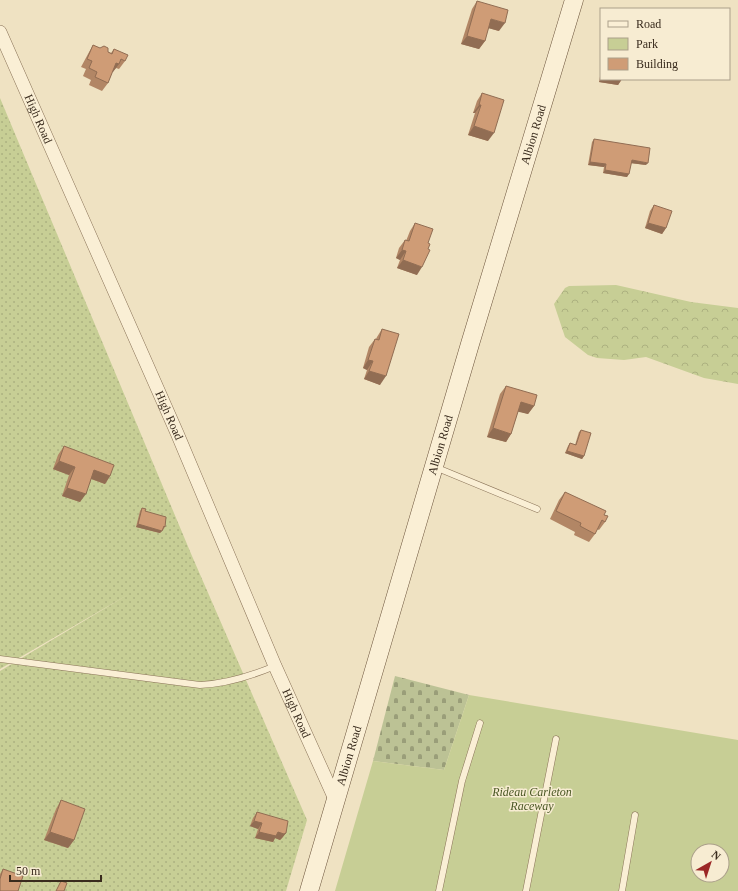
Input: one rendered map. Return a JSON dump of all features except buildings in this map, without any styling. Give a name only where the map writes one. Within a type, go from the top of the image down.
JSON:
[{"type":"main road","name":"Albion Road","points":[[309,891],[470,344],[574,0]]},
{"type":"street","name":"High Road","points":[[0,32],[174,426],[275,666],[335,799]]},
{"type":"lane","points":[[434,466],[537,509]]},
{"type":"lane","points":[[0,659],[200,685],[217,684],[252,676],[275,666]]},
{"type":"lane","points":[[440,891],[462,781],[480,723]]},
{"type":"lane","points":[[526,891],[556,738]]},
{"type":"lane","points":[[622,891],[635,815]]},
{"type":"green space","points":[[0,98],[192,556],[307,820],[286,891],[0,891],[0,671],[129,594],[0,669]]},
{"type":"green space","points":[[616,285],[691,302],[738,308],[738,384],[704,378],[646,357],[624,360],[597,358],[588,355],[565,337],[554,304],[565,288],[569,286]]},
{"type":"green space","points":[[395,676],[469,695],[444,770],[373,761]]},
{"type":"green space","name":"Rideau Carleton Raceway","points":[[469,695],[738,740],[738,891],[335,891],[373,761],[444,770]]}]
